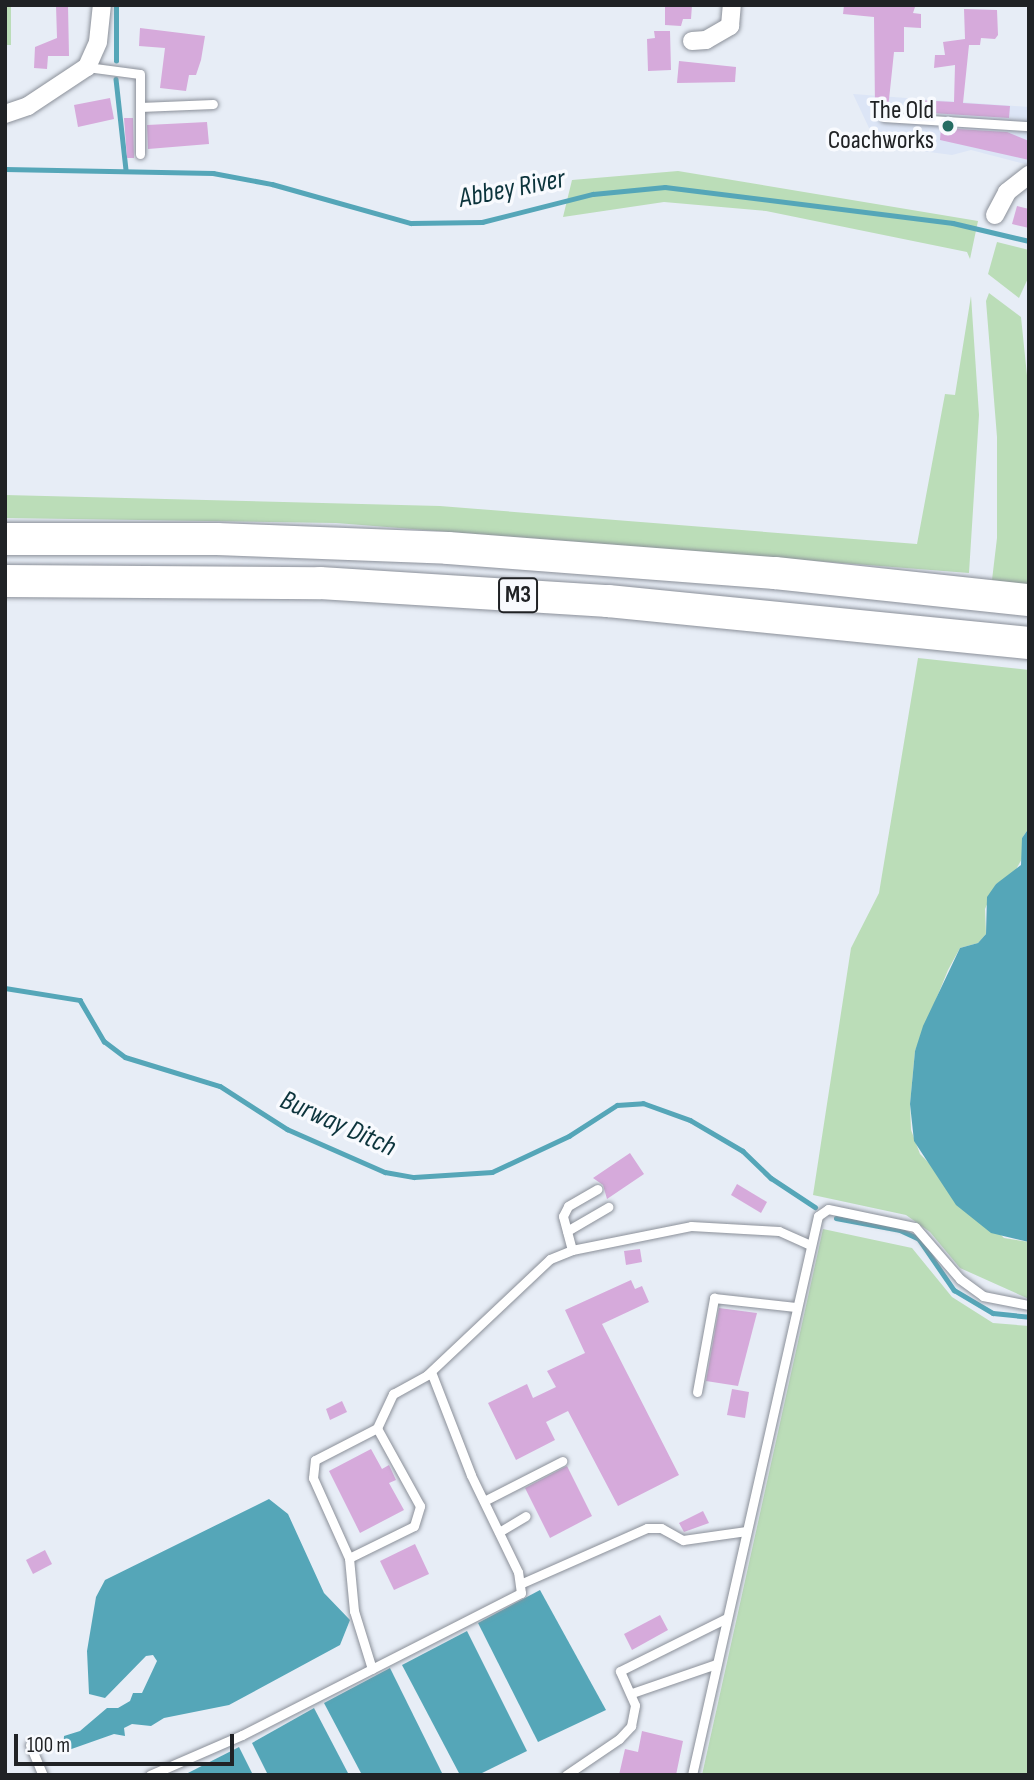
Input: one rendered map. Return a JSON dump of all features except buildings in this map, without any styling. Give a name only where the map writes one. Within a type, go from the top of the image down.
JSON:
[{"type":"highway","name":"M3","points":[[5,538],[217,539],[475,550],[762,571],[1029,600]]},
{"type":"highway","name":"M3","points":[[5,581],[361,586],[608,601],[1029,643]]},
{"type":"street","points":[[5,114],[28,106],[87,67],[98,42],[102,5]]},
{"type":"street","points":[[692,41],[706,40],[730,26],[732,5]]},
{"type":"street","points":[[995,215],[1013,186],[1029,175]]},
{"type":"lane","points":[[87,67],[140,74],[140,154]]},
{"type":"lane","points":[[140,107],[213,104]]},
{"type":"lane","points":[[884,117],[1029,126]]},
{"type":"lane","points":[[572,1250],[563,1216],[568,1206],[597,1189]]},
{"type":"lane","points":[[567,1231],[608,1207]]},
{"type":"lane","points":[[692,1775],[818,1216],[828,1209],[891,1219],[928,1238],[960,1279],[983,1296],[1029,1305]]},
{"type":"lane","points":[[372,1669],[354,1611],[349,1558],[313,1478],[315,1460],[377,1428],[393,1394],[431,1371],[550,1259],[572,1250],[710,1225],[779,1231],[810,1245]]},
{"type":"lane","points":[[697,1392],[714,1298],[796,1307]]},
{"type":"lane","points":[[157,1774],[521,1593],[520,1584],[499,1532],[431,1371]]},
{"type":"lane","points":[[349,1558],[414,1526],[420,1506],[377,1428]]},
{"type":"lane","points":[[484,1501],[562,1461]]},
{"type":"lane","points":[[499,1532],[527,1516]]},
{"type":"lane","points":[[520,1584],[647,1528],[662,1528],[683,1540],[746,1531]]},
{"type":"lane","points":[[566,1775],[594,1758],[631,1726],[632,1693],[620,1671],[727,1618]]},
{"type":"lane","points":[[632,1693],[716,1664]]},
{"type":"lane","points":[[30,1745],[43,1775]]},
{"type":"shaded area","name":"The Old Coachworks","points":[[853,94],[1029,107],[1029,165],[971,150],[952,155],[877,145]]},
{"type":"green space","points":[[5,5],[11,5],[11,45],[5,45]]},
{"type":"green space","points":[[678,171],[978,221],[970,259],[967,252],[766,211],[664,202],[563,217],[572,180]]},
{"type":"green space","points":[[997,242],[1029,250],[1029,276],[1019,298],[988,274]]},
{"type":"green space","points":[[989,293],[1021,317],[1029,395],[1029,585],[992,580],[997,538],[997,437],[986,301]]},
{"type":"green space","points":[[971,296],[979,415],[969,573],[336,523],[5,518],[5,495],[440,506],[917,544],[945,394],[955,395]]},
{"type":"green space","points":[[918,658],[1029,670],[1029,828],[1022,838],[1024,855],[1013,875],[996,884],[985,909],[986,934],[978,943],[960,948],[948,970],[915,1051],[910,1104],[911,1130],[920,1154],[1004,1238],[1029,1242],[1029,1299],[960,1268],[930,1232],[906,1215],[813,1195],[851,948],[879,893]]},
{"type":"green space","points":[[823,1229],[912,1248],[952,1297],[993,1323],[1029,1326],[1029,1775],[702,1775]]},
{"type":"water","points":[[1029,828],[1029,1242],[991,1233],[956,1205],[914,1141],[910,1104],[915,1051],[923,1026],[960,948],[978,943],[986,934],[987,897],[996,884],[1021,865],[1022,838]]},
{"type":"water","points":[[269,1499],[288,1514],[324,1593],[350,1620],[340,1645],[229,1705],[164,1718],[151,1726],[132,1724],[124,1728],[125,1736],[114,1734],[63,1752],[64,1736],[80,1731],[107,1708],[118,1708],[130,1701],[133,1693],[142,1693],[157,1661],[153,1655],[146,1656],[105,1698],[89,1694],[87,1651],[96,1597],[105,1580]]},
{"type":"water","points":[[540,1590],[606,1710],[538,1742],[478,1623]]},
{"type":"water","points":[[467,1631],[527,1751],[478,1775],[460,1775],[402,1665]]},
{"type":"water","points":[[390,1668],[443,1775],[362,1775],[324,1703]]},
{"type":"water","points":[[314,1708],[349,1775],[268,1775],[252,1743]]},
{"type":"water","points":[[239,1747],[253,1775],[184,1775]]},
{"type":"waterway","points":[[116,5],[116,61]]},
{"type":"waterway","points":[[116,79],[126,170]]},
{"type":"waterway","name":"Abbey River","points":[[5,169],[213,173],[272,184],[411,223],[482,222],[593,194],[665,187],[953,223],[1029,241]]},
{"type":"waterway","name":"Burway Ditch","points":[[5,988],[80,1000],[104,1041],[125,1057],[220,1086],[287,1129],[385,1172],[414,1177],[492,1172],[569,1136],[617,1105],[643,1103],[690,1120],[743,1151],[771,1178],[815,1207]]},
{"type":"waterway","name":"Burway Ditch","points":[[836,1218],[900,1230],[919,1239],[954,1290],[993,1313],[1029,1317]]},
{"type":"place","name":"The Old Coachworks","points":[[948,126]]}]
